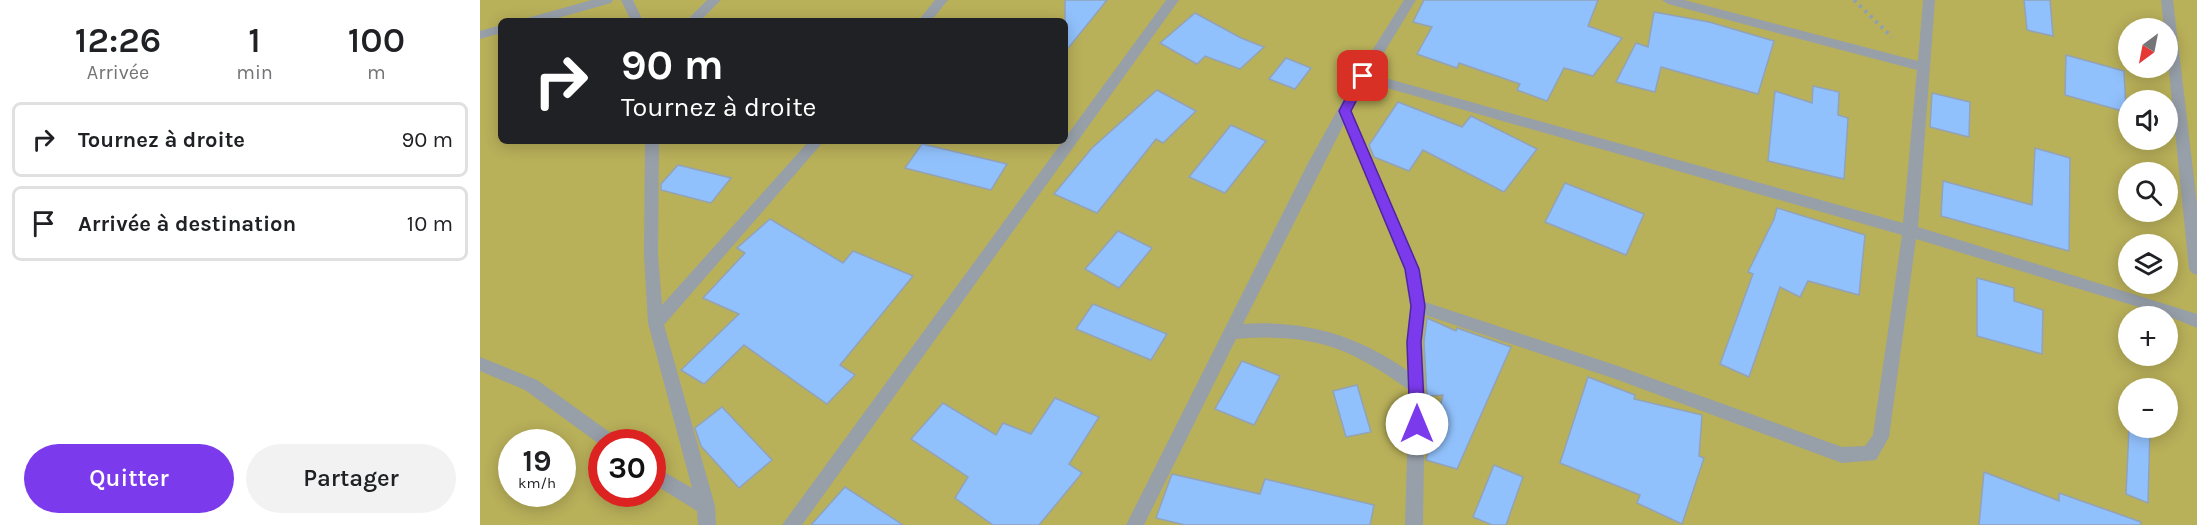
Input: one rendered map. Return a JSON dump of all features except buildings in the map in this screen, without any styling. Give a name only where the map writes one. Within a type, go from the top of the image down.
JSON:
[{"type":"street","points":[[542,18],[607,0]]},
{"type":"street","points":[[627,0],[636,18]]},
{"type":"street","points":[[695,18],[716,0]]},
{"type":"street","points":[[927,18],[942,0]]},
{"type":"street","points":[[791,525],[1173,0]]},
{"type":"street","points":[[1135,525],[1312,169],[1363,76],[1410,0]]},
{"type":"street","points":[[1668,0],[1922,67]]},
{"type":"street","points":[[1418,306],[1618,373],[1842,455],[1870,454],[1881,437],[1910,231],[1929,0]]},
{"type":"street","points":[[2167,0],[2197,269]]},
{"type":"street","points":[[480,35],[498,30]]},
{"type":"street","points":[[1363,76],[1910,231],[2197,321]]},
{"type":"street","points":[[1345,111],[1412,269],[1418,306],[1414,342],[1417,387],[1414,525]]},
{"type":"street","points":[[652,144],[651,255],[656,323],[706,506],[707,525]]},
{"type":"street","points":[[656,323],[814,144]]},
{"type":"street","points":[[1232,332],[1276,328],[1340,339],[1382,360],[1417,387]]},
{"type":"street","points":[[480,364],[531,385],[591,429]]},
{"type":"street","points":[[666,482],[706,506]]},
{"type":"path","points":[[1854,0],[1922,67]]},
{"type":"shaded area","points":[[480,0],[2197,0],[2197,525],[480,525]]},
{"type":"route","points":[[1363,76],[1345,111],[1412,269],[1418,306],[1414,342],[1417,424]]}]
